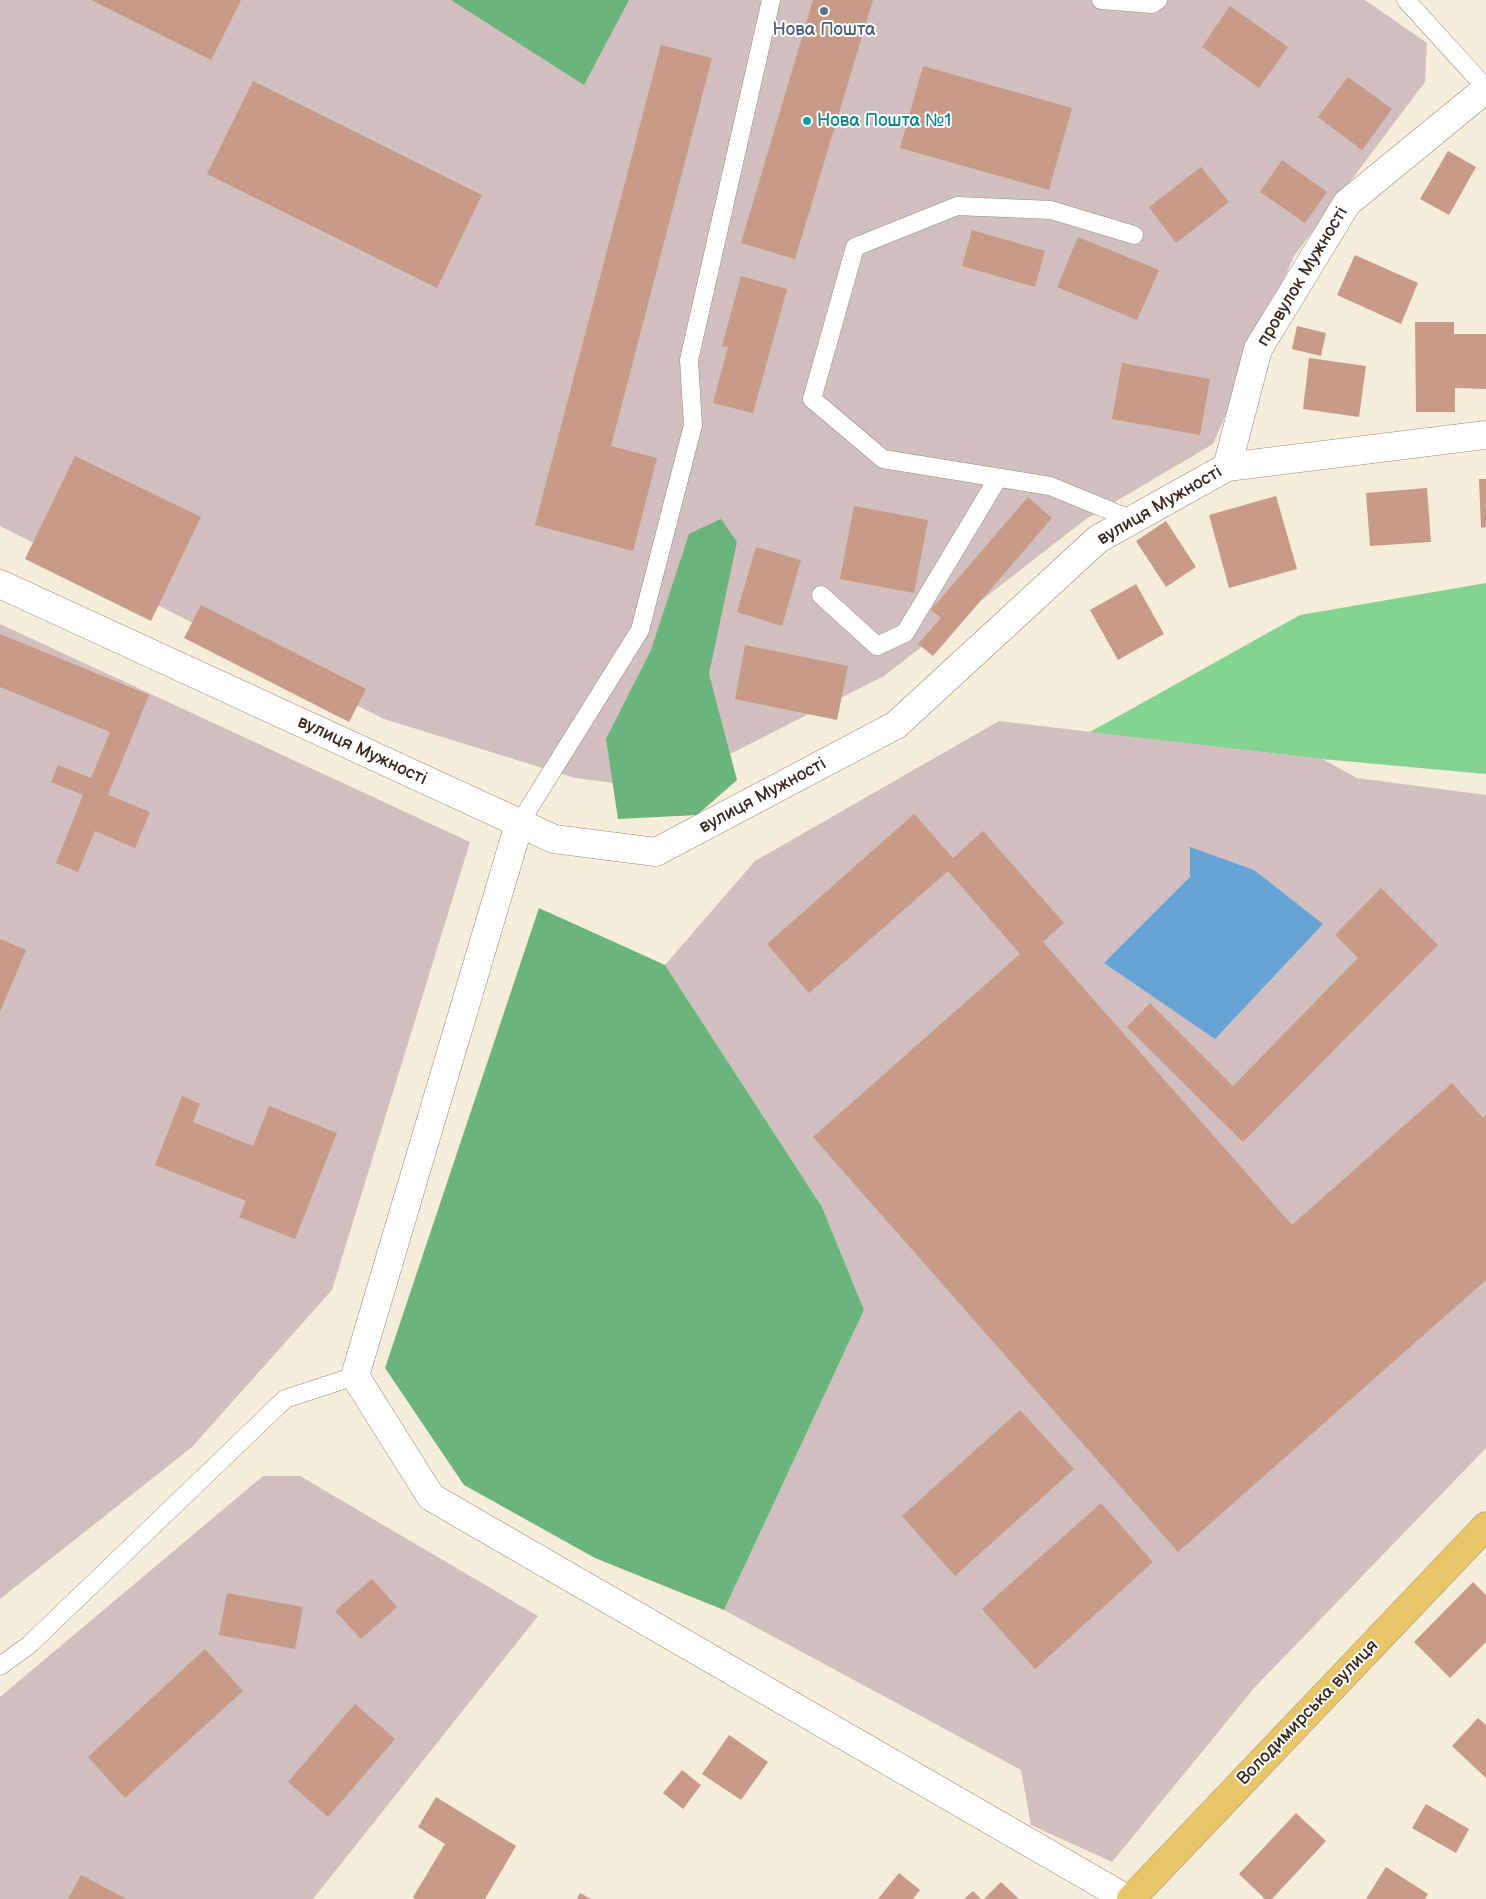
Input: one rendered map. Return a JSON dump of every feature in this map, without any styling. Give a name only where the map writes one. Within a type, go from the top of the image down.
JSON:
[{"type":"main road","name":"Володимирська вулиця","points":[[1131,1899],[1486,1526]]},
{"type":"street","name":"провулок Мужності","points":[[1228,467],[1258,349],[1347,203],[1486,89]]},
{"type":"street","name":"вулиця Мужності","points":[[0,584],[554,839],[656,852],[896,725],[1098,539],[1228,467],[1486,434]]},
{"type":"street","points":[[519,824],[355,1376],[431,1497],[1127,1899]]},
{"type":"lane","points":[[519,824],[640,630],[693,425],[690,360],[771,0]]},
{"type":"lane","points":[[1101,0],[1152,4],[1158,0]]},
{"type":"lane","points":[[1406,0],[1486,89]]},
{"type":"lane","points":[[1133,520],[1050,486],[883,459],[812,399],[855,247],[958,206],[1050,210],[1134,236]]},
{"type":"lane","points":[[821,595],[877,646],[905,633],[998,478]]},
{"type":"lane","points":[[0,1666],[29,1645],[285,1399],[355,1376]]},
{"type":"shaded area","points":[[0,0],[1365,0],[1427,43],[1425,82],[1294,256],[1213,444],[1086,519],[884,676],[661,789],[575,778],[384,719],[0,526]]},
{"type":"shaded area","points":[[0,624],[470,842],[332,1290],[192,1447],[0,1599]]},
{"type":"shaded area","points":[[999,721],[1322,759],[1357,778],[1486,795],[1486,1448],[1255,1687],[1112,1862],[1031,1825],[1021,1770],[724,1610],[864,1310],[822,1207],[665,965],[755,861]]},
{"type":"shaded area","points":[[263,1476],[300,1476],[538,1616],[313,1899],[0,1899],[0,1697]]},
{"type":"green space","points":[[451,0],[629,0],[584,85]]},
{"type":"green space","points":[[721,519],[737,542],[709,674],[737,780],[697,815],[618,819],[606,739],[651,650],[689,534]]},
{"type":"green space","points":[[1486,583],[1486,774],[1322,759],[1090,732],[1300,615]]},
{"type":"green space","points":[[539,908],[665,965],[822,1207],[864,1310],[724,1610],[595,1558],[464,1485],[385,1368]]},
{"type":"water","points":[[1190,847],[1254,870],[1323,924],[1215,1039],[1104,963],[1190,877]]},
{"type":"building","points":[[91,0],[241,0],[211,60]]},
{"type":"building","name":"Нова Пошта №1","points":[[813,0],[873,0],[795,259],[741,243]]},
{"type":"building","points":[[1230,6],[1288,47],[1259,88],[1202,47]]},
{"type":"building","points":[[661,45],[712,58],[611,446],[657,458],[633,551],[535,525]]},
{"type":"building","points":[[923,66],[1072,108],[1049,190],[900,148]]},
{"type":"building","points":[[1348,77],[1392,109],[1362,150],[1318,117]]},
{"type":"building","points":[[253,81],[482,195],[437,288],[207,174]]},
{"type":"building","points":[[1448,151],[1476,167],[1449,215],[1420,199]]},
{"type":"building","points":[[1282,160],[1327,192],[1305,223],[1260,192]]},
{"type":"building","points":[[1201,167],[1229,202],[1176,243],[1149,207]]},
{"type":"building","points":[[972,230],[1045,251],[1035,287],[962,266]]},
{"type":"building","points":[[1078,237],[1159,270],[1137,320],[1057,287]]},
{"type":"building","points":[[1355,255],[1418,283],[1401,324],[1337,295]]},
{"type":"building","points":[[741,276],[787,289],[753,413],[713,403],[728,347],[722,346]]},
{"type":"building","points":[[1415,322],[1454,322],[1454,334],[1486,334],[1486,389],[1455,388],[1455,412],[1416,412]]},
{"type":"building","points":[[1297,326],[1326,333],[1321,356],[1292,349]]},
{"type":"building","points":[[1309,358],[1366,366],[1359,417],[1303,409]]},
{"type":"building","points":[[1122,363],[1210,379],[1200,435],[1112,419]]},
{"type":"building","points":[[75,456],[201,517],[151,621],[25,559]]},
{"type":"building","points":[[1479,479],[1486,479],[1486,527],[1481,528]]},
{"type":"building","points":[[1427,488],[1431,542],[1370,546],[1366,493]]},
{"type":"building","points":[[1276,496],[1297,569],[1229,588],[1209,515]]},
{"type":"building","points":[[1028,497],[1052,518],[933,656],[918,644],[941,618],[931,610]]},
{"type":"building","points":[[854,506],[928,520],[914,593],[840,579]]},
{"type":"building","points":[[1166,521],[1196,567],[1166,587],[1136,541]]},
{"type":"building","points":[[756,547],[801,560],[782,626],[737,612]]},
{"type":"building","points":[[1136,584],[1164,634],[1118,660],[1090,610]]},
{"type":"building","points":[[201,605],[366,689],[349,722],[184,638]]},
{"type":"building","points":[[0,634],[149,695],[108,795],[150,812],[135,848],[95,831],[78,872],[56,863],[83,795],[51,782],[58,765],[91,778],[110,732],[0,687]]},
{"type":"building","points":[[745,645],[848,666],[837,720],[735,699]]},
{"type":"building","points":[[914,814],[953,858],[983,831],[1064,923],[1043,942],[1292,1225],[1452,1083],[1483,1118],[1486,1115],[1486,1280],[1178,1552],[813,1137],[1020,954],[948,871],[809,993],[767,944]]},
{"type":"building","points":[[1381,888],[1438,945],[1243,1142],[1127,1027],[1150,1003],[1233,1086],[1358,958],[1335,935]]},
{"type":"building","points":[[0,939],[26,950],[0,1012]]},
{"type":"building","points":[[182,1096],[200,1104],[193,1122],[253,1146],[269,1106],[337,1133],[295,1239],[239,1217],[246,1201],[155,1165]]},
{"type":"building","points":[[1020,1410],[1074,1469],[955,1576],[902,1516]]},
{"type":"building","points":[[1101,1503],[1153,1562],[1035,1669],[982,1609]]},
{"type":"building","points":[[372,1579],[397,1607],[361,1639],[335,1611]]},
{"type":"building","points":[[1473,1582],[1486,1595],[1486,1642],[1450,1678],[1414,1642]]},
{"type":"building","points":[[227,1593],[303,1607],[295,1649],[219,1635]]},
{"type":"building","points":[[205,1649],[243,1691],[125,1798],[88,1757]]},
{"type":"building","points":[[355,1704],[395,1739],[328,1817],[288,1782]]},
{"type":"building","points":[[1478,1718],[1486,1725],[1486,1778],[1452,1746]]},
{"type":"building","points":[[729,1735],[768,1762],[741,1800],[702,1774]]},
{"type":"building","points":[[682,1770],[701,1785],[683,1809],[663,1793]]},
{"type":"building","points":[[436,1797],[516,1846],[485,1899],[415,1899],[413,1897],[445,1844],[418,1827]]},
{"type":"building","points":[[1426,1804],[1469,1829],[1456,1853],[1412,1828]]},
{"type":"building","points":[[1296,1813],[1326,1841],[1272,1899],[1265,1899],[1239,1874]]},
{"type":"building","points":[[1386,1867],[1428,1894],[1425,1899],[1366,1899]]},
{"type":"building","points":[[899,1873],[920,1890],[913,1899],[878,1899]]},
{"type":"building","points":[[81,1875],[126,1899],[68,1899]]},
{"type":"building","points":[[1001,1882],[1019,1899],[984,1899]]},
{"type":"building","points":[[973,1891],[981,1899],[964,1899]]},
{"type":"building","points":[[580,1893],[591,1899],[577,1899]]},
{"type":"place","name":"Нова Пошта","points":[[824,11]]},
{"type":"place","name":"Нова Пошта №1","points":[[807,121]]}]
